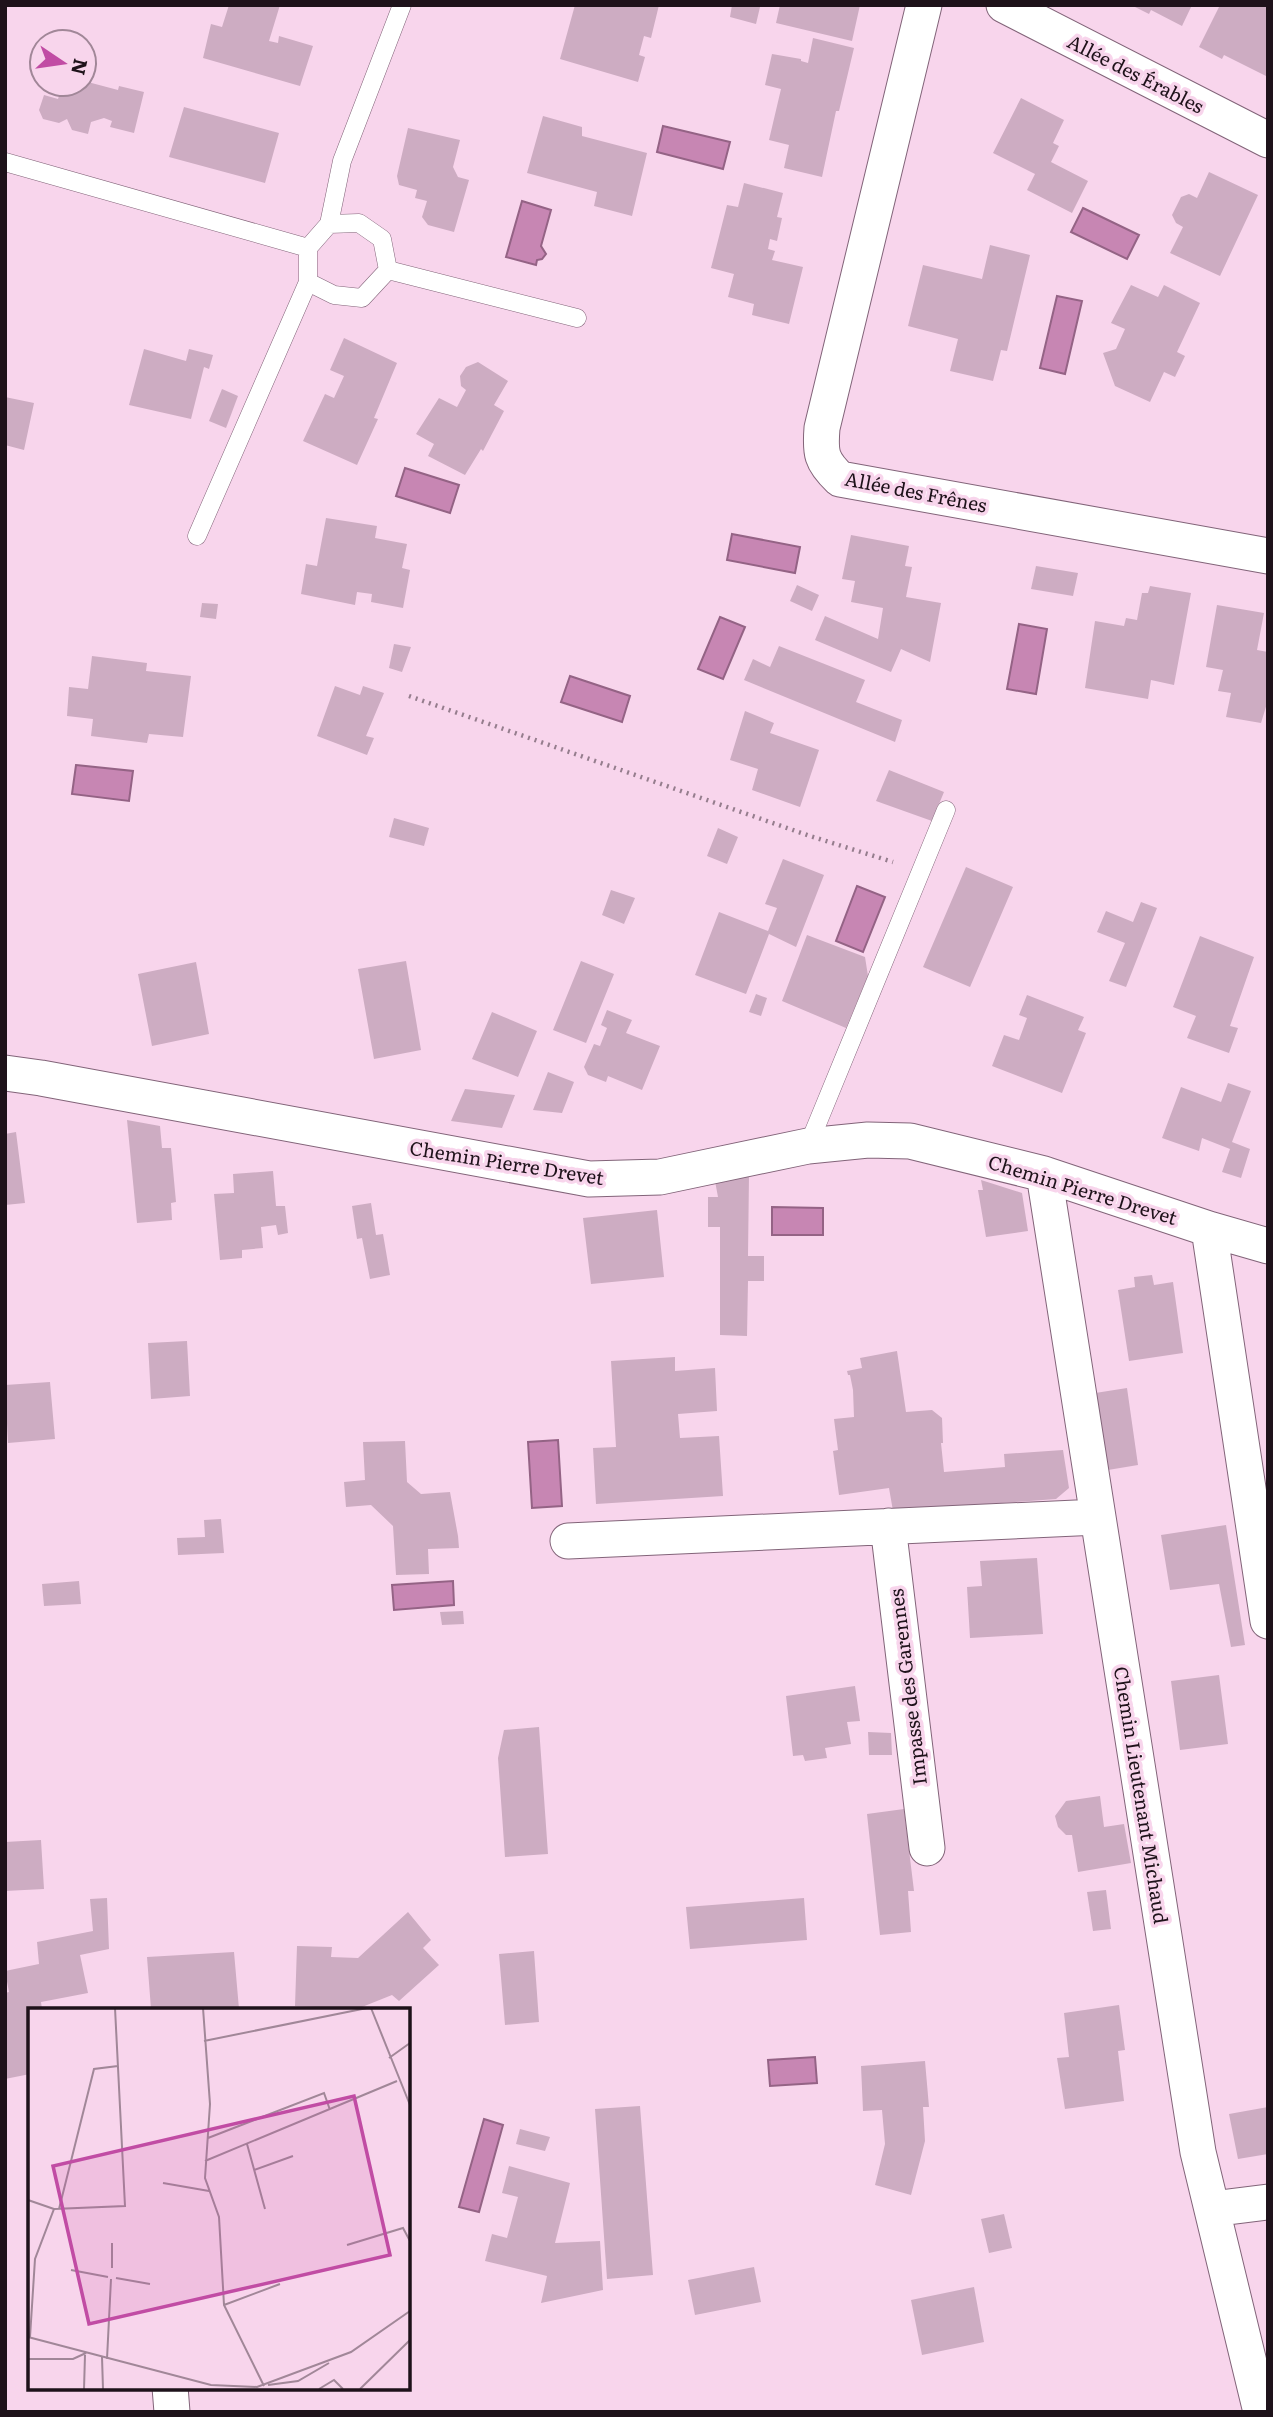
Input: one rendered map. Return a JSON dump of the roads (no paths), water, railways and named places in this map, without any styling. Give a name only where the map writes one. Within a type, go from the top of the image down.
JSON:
[{"type":"street","name":"Allée des Frênes","points":[[924,5],[822,428],[821,449],[826,465],[840,479],[1268,556]]},
{"type":"street","name":"Allée des Érables","points":[[1004,5],[1268,140]]},
{"type":"street","name":"Chemin Pierre Drevet","points":[[5,1073],[589,1179],[660,1177],[808,1146],[868,1140],[910,1141],[1044,1174],[1268,1246]]},
{"type":"street","name":"Chemin Lieutenant Michaud","points":[[1044,1174],[1198,2152],[1261,2412]]},
{"type":"street","points":[[1209,1229],[1268,1621]]},
{"type":"street","points":[[568,1541],[1098,1517]]},
{"type":"street","name":"Impasse des Garennes","points":[[888,1527],[927,1848]]},
{"type":"street","points":[[1212,2209],[1268,2203]]},
{"type":"street","points":[[170,2389],[172,2412]]},
{"type":"lane","points":[[197,536],[308,282],[308,248],[329,224],[342,161],[402,5]]},
{"type":"lane","points":[[5,162],[308,248]]},
{"type":"lane","points":[[329,224],[359,223],[382,239],[388,270]]},
{"type":"lane","points":[[308,282],[334,295],[362,298],[388,270]]},
{"type":"lane","points":[[388,270],[577,318]]},
{"type":"lane","points":[[808,1146],[946,810]]}]
